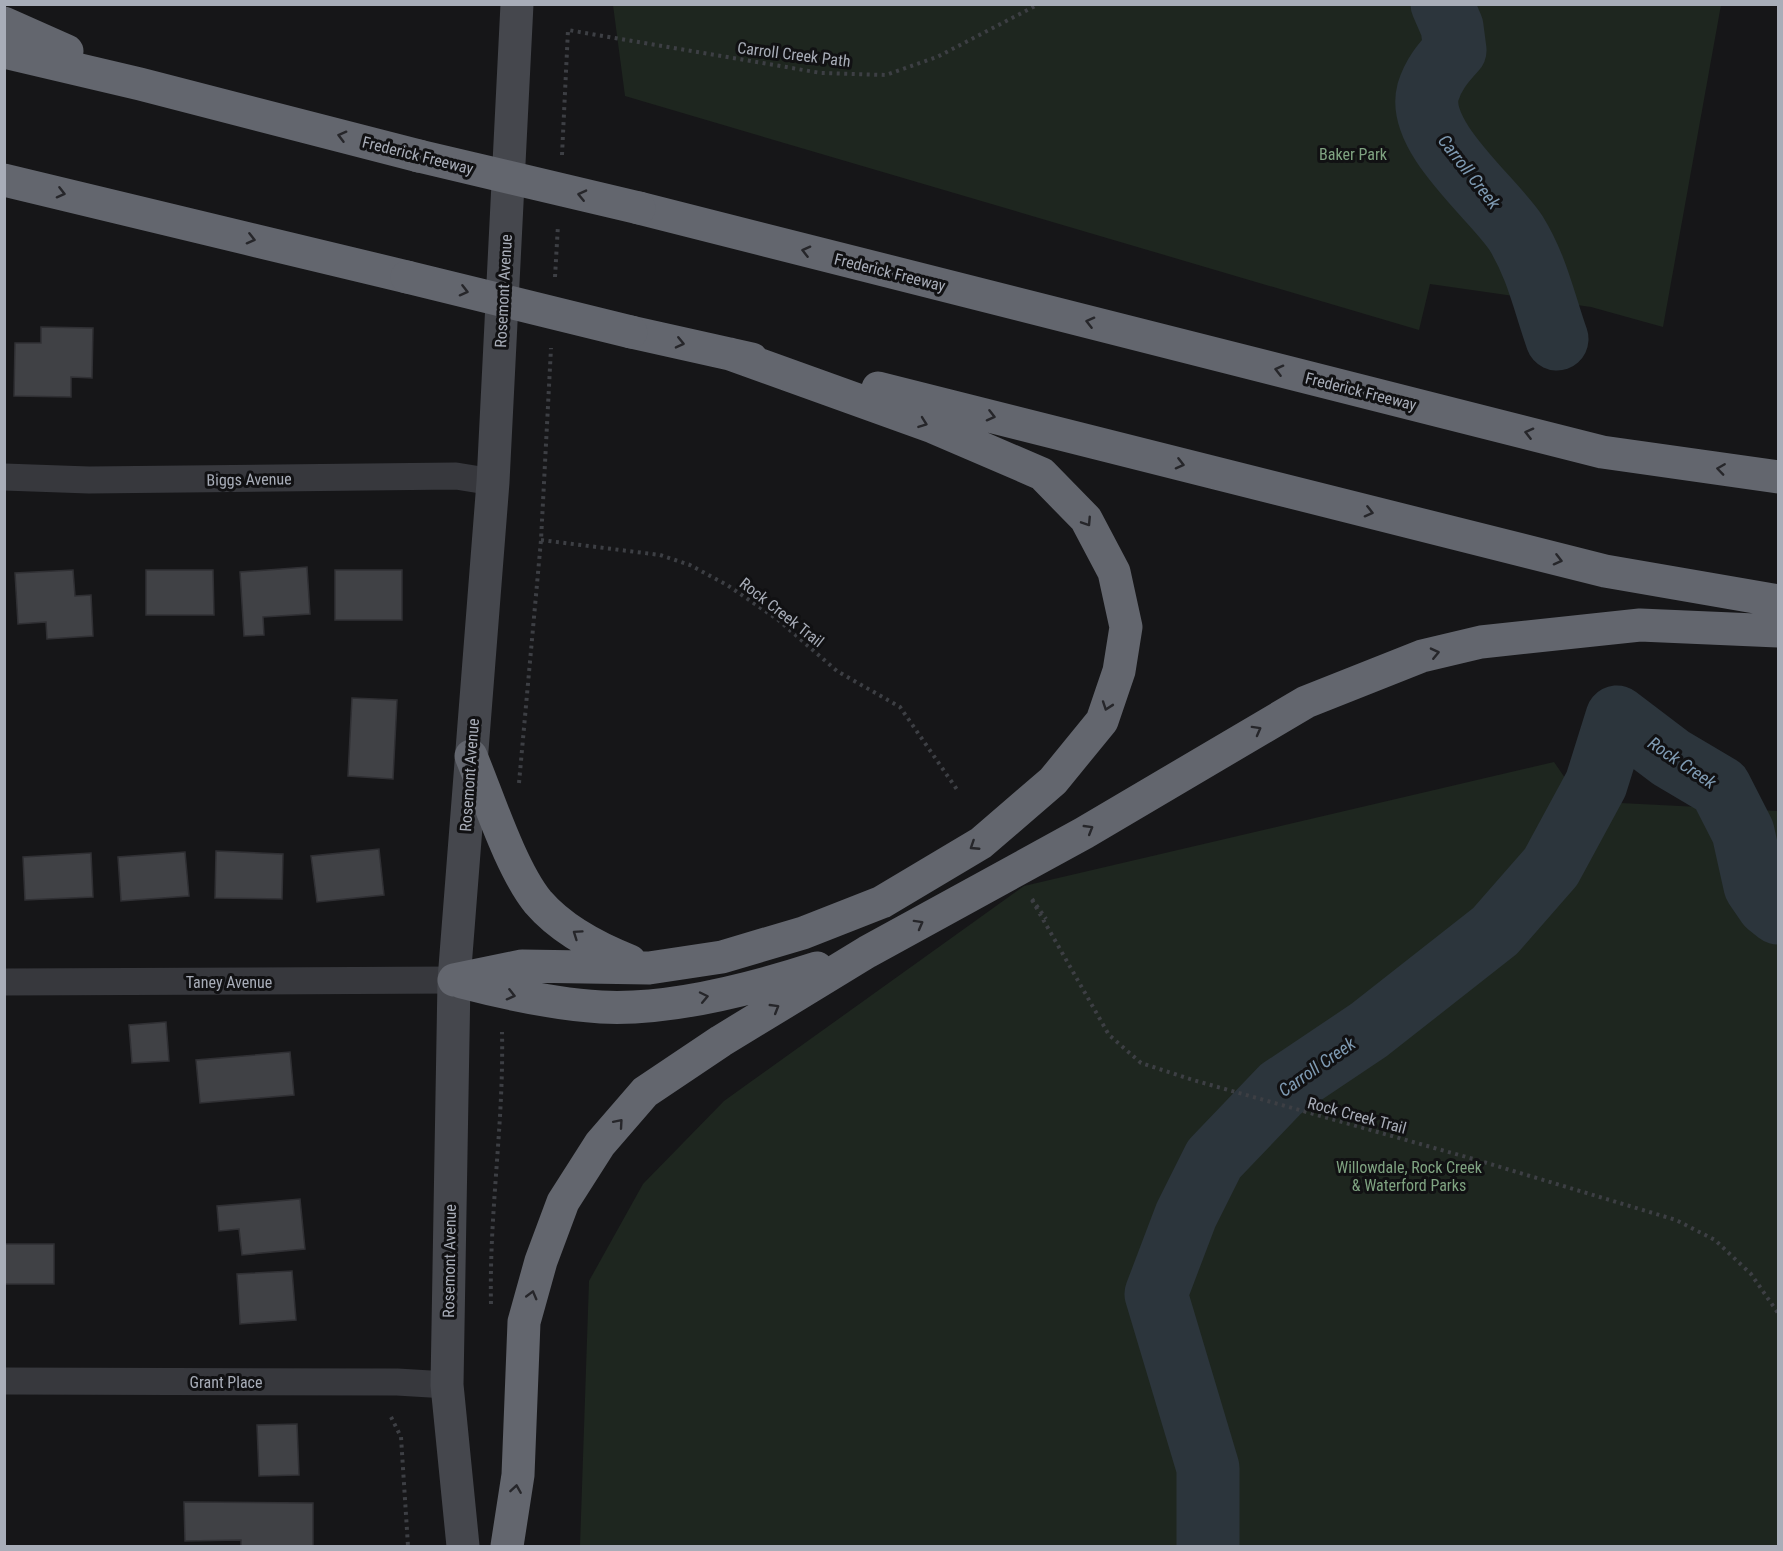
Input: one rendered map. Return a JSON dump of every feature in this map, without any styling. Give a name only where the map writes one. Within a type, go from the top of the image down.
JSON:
[{"type":"highway","points":[[4,23],[140,84]]},
{"type":"highway","name":"Frederick Freeway","points":[[4,52],[140,84],[419,156],[639,208],[1602,452],[1779,477]]},
{"type":"highway","points":[[4,180],[631,332],[914,396],[1605,572],[1779,601]]},
{"type":"highway","points":[[454,980],[522,966],[649,968],[722,957],[803,933],[882,902],[981,843],[1053,781],[1102,721],[1119,671],[1126,627],[1114,572],[1086,519],[1042,474],[933,427],[730,354]]},
{"type":"highway","points":[[507,1546],[518,1475],[524,1322],[541,1261],[563,1202],[600,1144],[645,1092],[721,1041],[867,952],[1084,832],[1204,759],[1306,702],[1422,656],[1481,642],[1640,625],[1779,632]]},
{"type":"highway","points":[[471,756],[524,882],[539,903],[563,925],[596,948],[649,968]]},
{"type":"highway","points":[[454,980],[534,1000],[615,1006],[685,1001],[773,982],[867,952]]},
{"type":"main road","name":"Rosemont Avenue","points":[[463,1546],[447,1385],[454,980],[494,482],[517,4]]},
{"type":"street","name":"Biggs Avenue","points":[[4,477],[100,480],[456,476],[494,482]]},
{"type":"street","name":"Taney Avenue","points":[[4,982],[454,980]]},
{"type":"street","name":"Grant Place","points":[[4,1381],[385,1382],[447,1385]]},
{"type":"path","name":"Carroll Creek Path","points":[[561,161],[568,30],[821,73],[886,75],[937,57],[1039,4]]},
{"type":"path","points":[[555,279],[558,220]]},
{"type":"path","points":[[520,778],[541,540],[552,338]]},
{"type":"path","name":"Rock Creek Trail","points":[[541,540],[660,555],[690,565],[727,585],[777,619],[837,671],[900,707],[958,791]]},
{"type":"path","name":"Rock Creek Trail","points":[[1046,919],[1029,895],[1109,1035],[1141,1063],[1349,1126],[1477,1160],[1677,1220],[1715,1240],[1751,1274],[1779,1313]]},
{"type":"path","points":[[491,1308],[496,1146],[502,1075],[501,1032]]},
{"type":"path","points":[[391,1417],[401,1437],[408,1546]]},
{"type":"green space","name":"Baker Park","points":[[613,4],[1721,5],[1663,327],[1591,307],[1430,284],[1419,330],[625,96]]},
{"type":"green space","name":"Willowdale, Rock Creek & Waterford Parks","points":[[1554,762],[1581,801],[1778,811],[1778,1546],[580,1546],[589,1281],[643,1184],[724,1101],[1024,886]]},
{"type":"building","points":[[41,327],[93,328],[92,378],[71,377],[71,397],[14,396],[15,343],[41,343]]},
{"type":"building","points":[[307,567],[310,614],[263,617],[264,635],[244,636],[240,572]]},
{"type":"building","points":[[73,570],[75,596],[91,595],[93,636],[47,639],[46,622],[18,624],[15,573]]},
{"type":"building","points":[[146,570],[213,570],[214,615],[146,615]]},
{"type":"building","points":[[335,570],[402,570],[402,620],[335,620]]},
{"type":"building","points":[[352,698],[397,700],[393,779],[348,776]]},
{"type":"building","points":[[379,849],[384,895],[317,902],[311,856]]},
{"type":"building","points":[[216,851],[283,854],[282,899],[215,898]]},
{"type":"building","points":[[185,852],[189,896],[121,901],[118,857]]},
{"type":"building","points":[[91,853],[93,897],[25,900],[23,857]]},
{"type":"building","points":[[166,1022],[169,1061],[132,1063],[129,1025]]},
{"type":"building","points":[[290,1052],[294,1095],[200,1103],[196,1060]]},
{"type":"building","points":[[300,1199],[305,1249],[242,1255],[239,1229],[219,1231],[217,1206]]},
{"type":"building","points":[[4,1244],[54,1244],[54,1284],[4,1284]]},
{"type":"building","points":[[292,1271],[296,1320],[240,1324],[237,1274]]},
{"type":"building","points":[[297,1424],[299,1475],[259,1476],[257,1425]]},
{"type":"building","points":[[184,1502],[313,1503],[313,1546],[241,1546],[241,1540],[185,1541]]},
{"type":"waterway","name":"Carroll Creek","points":[[1442,4],[1452,27],[1455,50],[1439,70],[1428,92],[1427,110],[1433,128],[1459,166],[1516,233],[1535,272],[1557,339]]},
{"type":"waterway","name":"Carroll Creek","points":[[1208,1546],[1208,1468],[1156,1294],[1186,1215],[1214,1159],[1281,1089],[1369,1030],[1495,931],[1551,867],[1596,784],[1617,717],[1671,758],[1720,787],[1743,832],[1755,886],[1768,905],[1778,913]]},
{"type":"water label","name":"Rock Creek","points":[[1682,763]]}]
